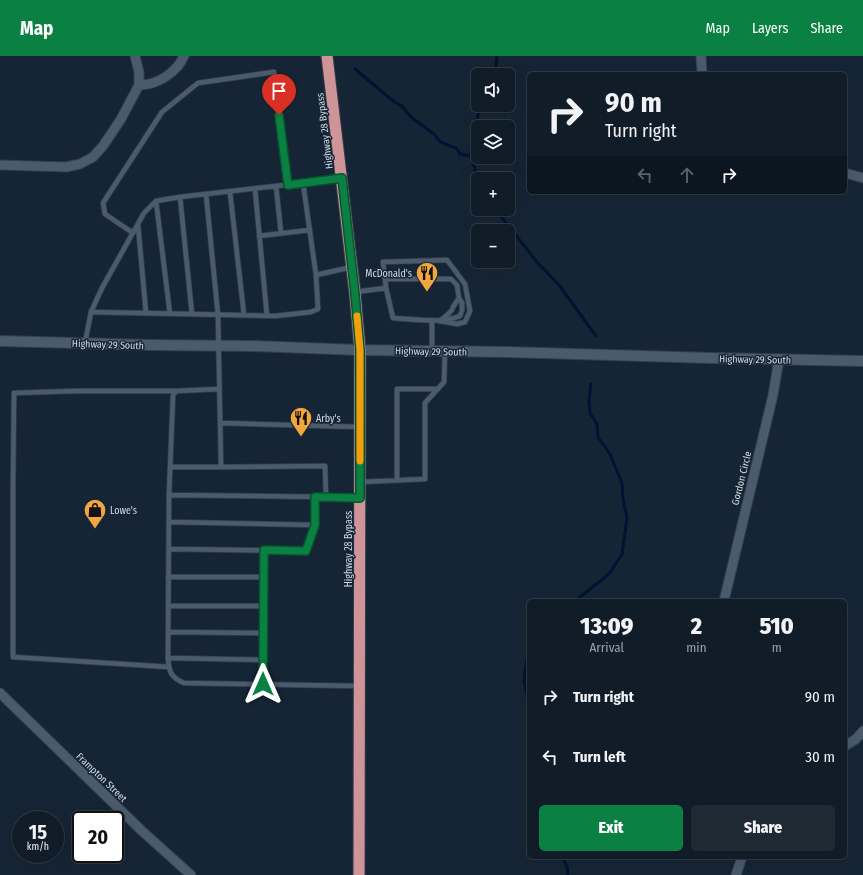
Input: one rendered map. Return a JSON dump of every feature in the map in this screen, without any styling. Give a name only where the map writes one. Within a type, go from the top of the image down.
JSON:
[{"type":"highway","name":"Highway 28 Bypass","points":[[327,56],[355,292],[360,350],[359,875]]},
{"type":"main road","name":"Highway 29 South","points":[[0,340],[149,345],[252,346],[360,350],[863,361]]},
{"type":"street","points":[[0,165],[66,167],[80,164],[92,157],[103,146],[121,119],[139,85],[139,72],[135,56]]},
{"type":"street","points":[[139,85],[148,85],[159,81],[177,67],[184,56]]},
{"type":"street","points":[[701,56],[702,72]]},
{"type":"street","points":[[847,174],[863,178]]},
{"type":"street","name":"Gordon Circle","points":[[724,599],[773,395],[779,359]]},
{"type":"street","name":"Frampton Street","points":[[0,693],[140,830],[191,875]]},
{"type":"street","points":[[847,745],[856,739],[863,731]]},
{"type":"street","points":[[736,875],[741,859]]},
{"type":"lane","points":[[133,233],[105,214],[103,203],[162,112],[198,83],[274,72],[288,185]]},
{"type":"lane","points":[[85,343],[91,312],[102,288],[144,213],[156,201],[342,178]]},
{"type":"lane","points":[[91,312],[275,316],[311,312],[318,309],[316,275],[303,184]]},
{"type":"lane","points":[[276,186],[282,234]]},
{"type":"lane","points":[[255,189],[267,316]]},
{"type":"lane","points":[[230,192],[244,315]]},
{"type":"lane","points":[[206,194],[218,315],[221,468]]},
{"type":"lane","points":[[180,197],[192,314]]},
{"type":"lane","points":[[156,201],[170,314]]},
{"type":"lane","points":[[138,224],[146,313]]},
{"type":"lane","points":[[259,236],[310,230]]},
{"type":"lane","points":[[385,279],[452,279],[456,285],[462,303],[462,312],[460,316],[452,319],[432,320],[393,318],[386,288],[383,262],[447,260],[465,284],[470,311],[465,322],[457,324],[440,320]]},
{"type":"lane","points":[[316,275],[352,267]]},
{"type":"lane","points":[[355,292],[386,288]]},
{"type":"lane","points":[[440,320],[446,316],[460,298]]},
{"type":"lane","points":[[432,320],[432,351]]},
{"type":"lane","points":[[360,482],[425,479],[425,403],[444,382],[445,351]]},
{"type":"lane","points":[[169,667],[13,657],[14,392],[176,391],[219,389]]},
{"type":"lane","points":[[397,480],[397,389],[438,389]]},
{"type":"lane","points":[[176,391],[173,395],[169,495],[168,658],[170,671],[176,679],[184,683],[359,686]]},
{"type":"lane","points":[[220,423],[360,427]]},
{"type":"lane","points":[[170,467],[221,468],[325,466],[326,497]]},
{"type":"lane","points":[[169,495],[360,498]]},
{"type":"lane","points":[[168,549],[306,551],[315,525],[315,497]]},
{"type":"lane","points":[[169,522],[315,525]]},
{"type":"lane","points":[[263,684],[264,550]]},
{"type":"lane","points":[[168,577],[264,577]]},
{"type":"lane","points":[[168,606],[264,606]]},
{"type":"lane","points":[[168,632],[263,633]]},
{"type":"lane","points":[[168,658],[263,660]]},
{"type":"waterway","points":[[496,68],[497,56]]},
{"type":"waterway","points":[[355,69],[393,101],[402,106],[411,117],[435,135],[440,142],[456,148],[460,154],[470,156]]},
{"type":"waterway","points":[[476,172],[470,156],[479,112]]},
{"type":"waterway","points":[[501,216],[537,262],[559,285],[596,336]]},
{"type":"waterway","points":[[578,599],[609,574],[622,554],[627,518],[623,499],[622,483],[610,454],[598,437],[597,424],[590,413],[589,401],[591,384]]},
{"type":"waterway","points":[[527,658],[524,681],[527,694]]},
{"type":"waterway","points":[[564,859],[568,875]]},
{"type":"slow traffic","points":[[357,316],[360,350],[360,461]]},
{"type":"place","name":"McDonald's","points":[[427,292]]},
{"type":"place","name":"Arby's","points":[[301,438]]},
{"type":"place","name":"Lowe's","points":[[95,530]]},
{"type":"route","points":[[263,684],[264,550],[306,551],[315,525],[315,497],[360,498],[360,350],[342,178],[288,185],[279,115]]}]
